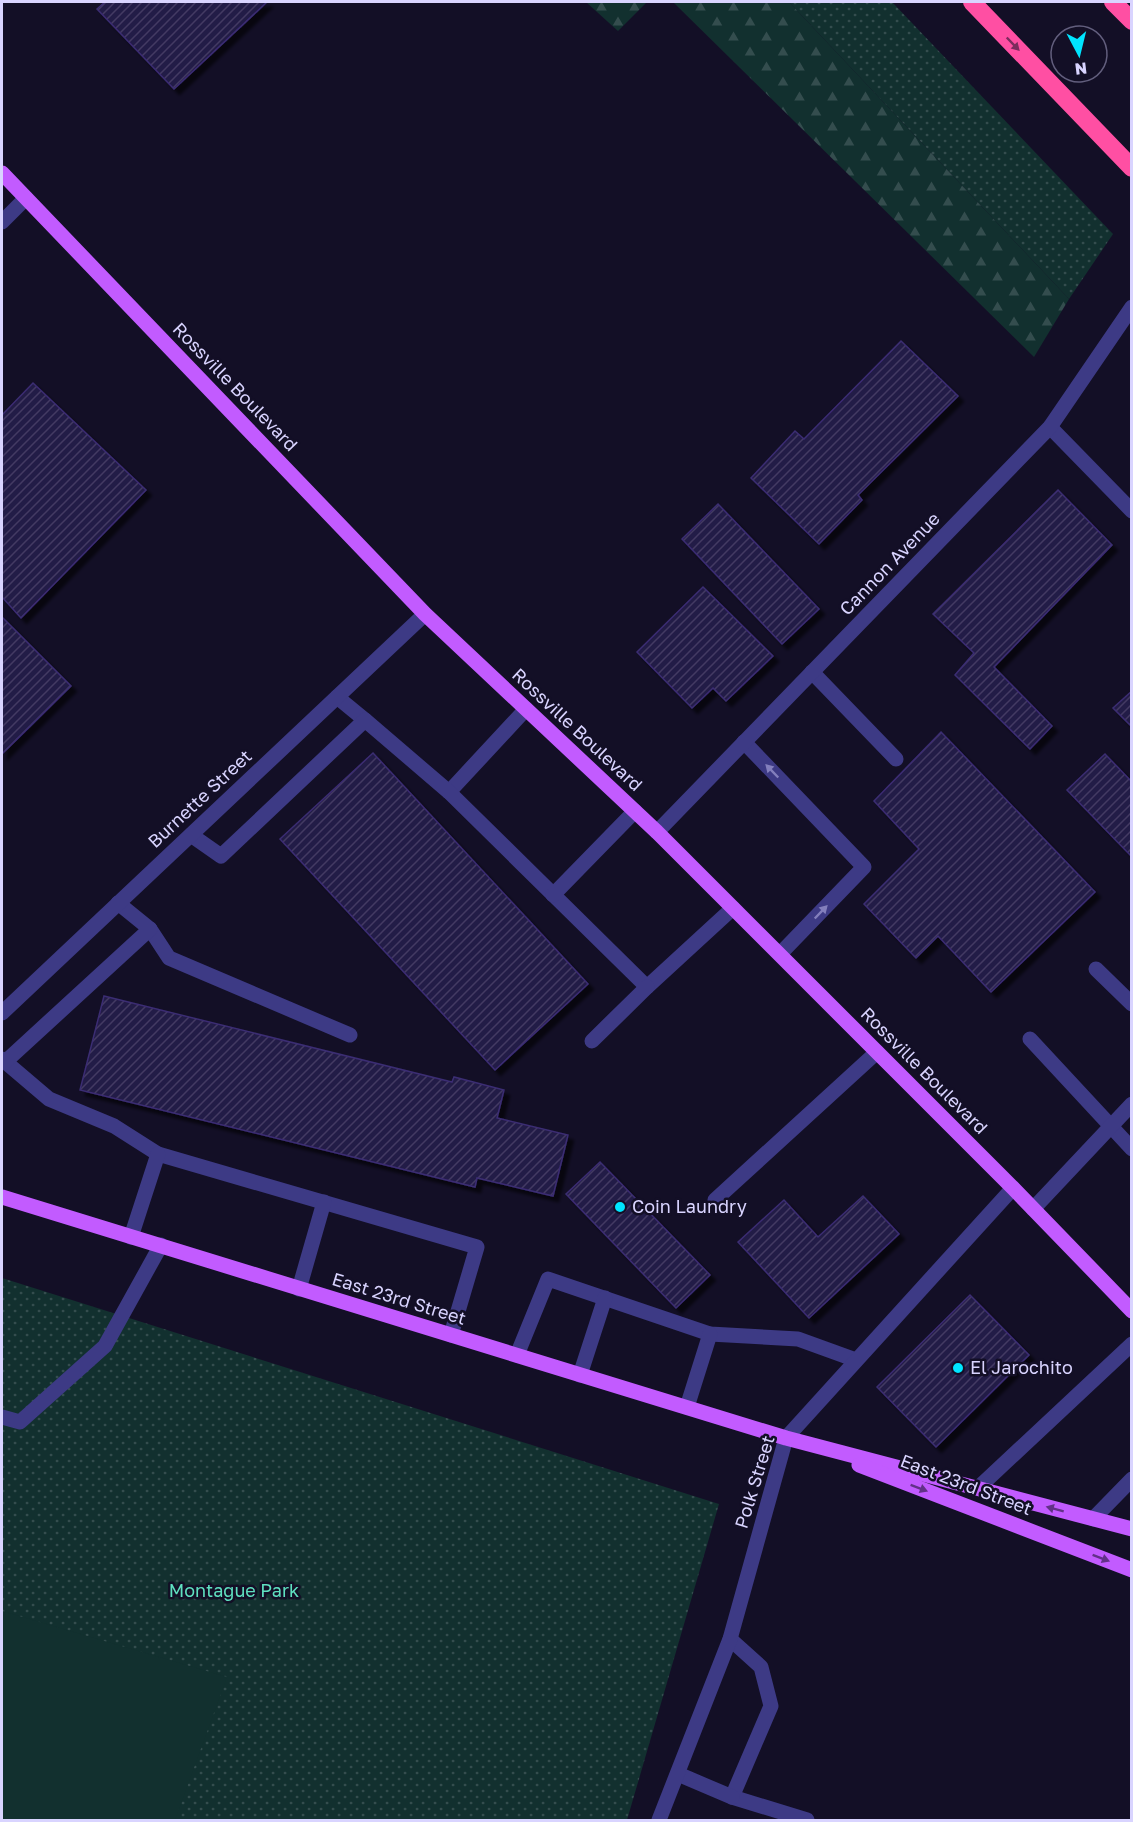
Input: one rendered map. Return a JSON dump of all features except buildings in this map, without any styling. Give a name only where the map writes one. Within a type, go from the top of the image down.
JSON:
[{"type":"highway","points":[[972,2],[1131,168]]},
{"type":"highway","points":[[1113,2],[1131,21]]},
{"type":"main road","name":"Rossville Boulevard","points":[[2,173],[425,614],[657,832],[1013,1188],[1131,1311]]},
{"type":"main road","name":"East 23rd Street","points":[[2,1197],[786,1437],[1131,1529]]},
{"type":"main road","name":"East 23rd Street","points":[[786,1437],[1131,1570]]},
{"type":"street","points":[[2,222],[26,198]]},
{"type":"street","name":"Cannon Avenue","points":[[657,832],[1050,427],[1131,307]]},
{"type":"street","points":[[1050,427],[1131,511]]},
{"type":"street","name":"Burnette Street","points":[[2,1013],[425,614]]},
{"type":"street","points":[[812,672],[896,759]]},
{"type":"street","points":[[337,697],[449,792],[647,987]]},
{"type":"street","points":[[449,792],[526,709]]},
{"type":"street","points":[[191,835],[220,856],[365,720]]},
{"type":"street","points":[[744,742],[864,867],[780,954]]},
{"type":"street","points":[[553,896],[634,811]]},
{"type":"street","points":[[118,903],[150,929],[169,958],[350,1035]]},
{"type":"street","points":[[592,1041],[733,908]]},
{"type":"street","points":[[150,929],[3,1060],[49,1098],[114,1126],[158,1154],[477,1247],[451,1335]]},
{"type":"street","points":[[1096,969],[1131,1004]]},
{"type":"street","points":[[1030,1039],[1131,1149]]},
{"type":"street","points":[[715,1200],[877,1052]]},
{"type":"street","points":[[1033,1209],[1131,1104]]},
{"type":"street","points":[[131,1237],[158,1154]]},
{"type":"street","name":"Polk Street","points":[[659,1821],[730,1639],[786,1437],[1013,1188]]},
{"type":"street","points":[[299,1288],[324,1202]]},
{"type":"street","points":[[2,1417],[20,1422],[105,1346],[160,1245]]},
{"type":"street","points":[[517,1355],[548,1279],[710,1334],[798,1339],[856,1360]]},
{"type":"street","points":[[580,1375],[605,1298]]},
{"type":"street","points":[[687,1407],[710,1334]]},
{"type":"street","points":[[978,1488],[1131,1344]]},
{"type":"street","points":[[1093,1519],[1131,1479]]},
{"type":"street","points":[[730,1639],[761,1667],[771,1706],[732,1797]]},
{"type":"street","points":[[678,1774],[732,1797],[807,1821]]},
{"type":"green space","points":[[586,2],[647,2],[618,31]]},
{"type":"green space","points":[[673,2],[789,2],[1069,299],[1034,357]]},
{"type":"green space","points":[[789,2],[892,2],[1113,234],[1069,299]]},
{"type":"green space","name":"Montague Park","points":[[2,1278],[719,1504],[627,1820],[2,1820]]},
{"type":"green space","points":[[2,1611],[227,1677],[175,1820],[2,1820]]},
{"type":"place","name":"Coin Laundry","points":[[620,1207]]},
{"type":"place","name":"El Jarochito","points":[[958,1368]]}]
